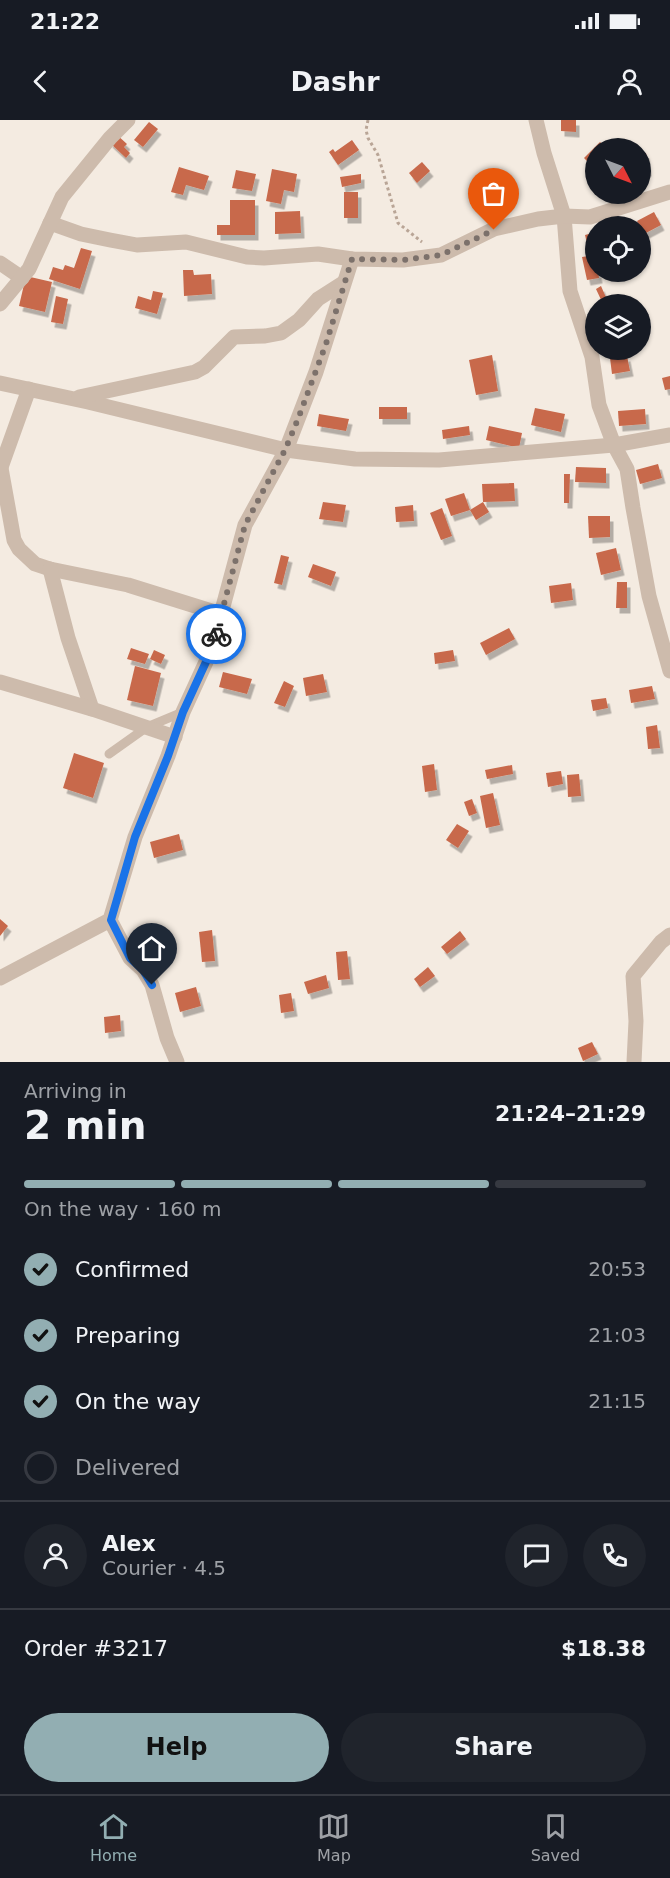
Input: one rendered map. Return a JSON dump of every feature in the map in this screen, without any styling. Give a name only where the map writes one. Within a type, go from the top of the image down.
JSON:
[{"type":"street","points":[[0,304],[29,268],[55,208],[69,186],[128,120]]},
{"type":"street","points":[[536,120],[564,216],[570,291],[592,357],[599,405],[614,445],[627,469],[650,596],[670,671]]},
{"type":"street","points":[[50,223],[81,234],[137,244],[186,242],[247,257],[318,254],[352,259],[403,260],[441,255],[494,230],[538,219],[564,216],[590,217],[670,192]]},
{"type":"street","points":[[177,1062],[167,1038],[152,985],[143,970],[130,958],[111,920],[135,837],[183,712],[211,651],[245,525],[285,450],[316,372],[352,259]]},
{"type":"street","points":[[0,263],[22,278]]},
{"type":"street","points":[[73,399],[195,372],[204,367],[234,337],[274,335],[288,329],[318,299],[344,282]]},
{"type":"street","points":[[0,383],[285,450],[356,459],[440,460],[614,445],[670,435]]},
{"type":"street","points":[[29,389],[1,469],[14,540],[19,549],[35,564],[50,569],[128,585],[221,614]]},
{"type":"street","points":[[50,569],[68,638],[92,709]]},
{"type":"street","points":[[0,682],[92,709],[175,737]]},
{"type":"street","points":[[0,978],[111,920]]},
{"type":"street","points":[[633,1062],[636,1021],[633,976],[661,942],[670,935]]},
{"type":"lane","points":[[110,754],[147,727],[183,712]]},
{"type":"path","points":[[368,120],[366,130],[368,138],[378,155],[398,223],[441,255]]},
{"type":"building","points":[[561,120],[576,120],[576,132],[561,131]]},
{"type":"building","points":[[149,122],[158,129],[143,147],[134,140]]},
{"type":"building","points":[[116,134],[127,144],[124,147],[130,153],[126,158],[109,142]]},
{"type":"building","points":[[352,140],[359,150],[338,165],[329,152],[333,149],[335,152]]},
{"type":"building","points":[[422,162],[430,171],[417,183],[409,173]]},
{"type":"building","points":[[179,167],[209,176],[204,190],[186,185],[183,195],[171,192]]},
{"type":"building","points":[[272,169],[297,174],[294,192],[284,190],[281,204],[266,201]]},
{"type":"building","points":[[236,170],[256,174],[252,191],[232,188]]},
{"type":"building","points":[[361,174],[361,183],[342,187],[340,177]]},
{"type":"building","points":[[344,192],[358,192],[358,218],[344,218]]},
{"type":"building","points":[[230,200],[255,200],[255,235],[217,235],[217,225],[230,225]]},
{"type":"building","points":[[300,211],[301,233],[275,234],[275,212]]},
{"type":"building","points":[[654,212],[661,225],[651,230],[651,216],[646,216]]},
{"type":"building","points":[[81,248],[92,251],[80,289],[49,279],[53,267],[63,270],[65,265],[74,268]]},
{"type":"building","points":[[183,270],[193,270],[194,275],[211,274],[212,294],[184,296]]},
{"type":"building","points":[[26,276],[52,282],[45,312],[19,306]]},
{"type":"building","points":[[601,286],[604,294],[598,294],[596,289]]},
{"type":"building","points":[[153,291],[163,293],[157,314],[135,308],[138,296],[151,300]]},
{"type":"building","points":[[56,296],[68,299],[63,324],[51,322]]},
{"type":"building","points":[[492,355],[498,391],[476,395],[469,360]]},
{"type":"building","points":[[610,360],[628,360],[630,371],[612,374]]},
{"type":"building","points":[[670,376],[670,389],[665,390],[662,378]]},
{"type":"building","points":[[379,407],[407,407],[407,419],[379,419]]},
{"type":"building","points":[[535,408],[565,414],[561,432],[531,425]]},
{"type":"building","points":[[645,409],[646,424],[619,426],[618,411]]},
{"type":"building","points":[[319,414],[349,419],[346,431],[317,426]]},
{"type":"building","points":[[469,426],[470,435],[443,439],[442,430]]},
{"type":"building","points":[[489,426],[522,433],[519,448],[486,440]]},
{"type":"building","points":[[658,464],[662,478],[640,484],[636,470]]},
{"type":"building","points":[[576,467],[606,468],[606,483],[575,482]]},
{"type":"building","points":[[564,474],[570,474],[569,503],[564,503]]},
{"type":"building","points":[[514,483],[515,501],[483,502],[482,484]]},
{"type":"building","points":[[464,493],[470,510],[451,516],[445,499]]},
{"type":"building","points":[[323,502],[346,505],[343,522],[319,519]]},
{"type":"building","points":[[483,502],[489,512],[476,520],[470,510]]},
{"type":"building","points":[[413,505],[414,521],[396,522],[395,507]]},
{"type":"building","points":[[442,508],[452,536],[441,540],[430,513]]},
{"type":"building","points":[[588,516],[610,516],[610,537],[589,538]]},
{"type":"building","points":[[616,548],[621,570],[601,575],[596,553]]},
{"type":"building","points":[[281,555],[289,557],[282,585],[274,583]]},
{"type":"building","points":[[313,564],[336,572],[331,586],[308,577]]},
{"type":"building","points":[[617,582],[627,582],[627,608],[616,608]]},
{"type":"building","points":[[571,583],[573,600],[551,603],[549,586]]},
{"type":"building","points":[[509,628],[515,639],[486,655],[480,643]]},
{"type":"building","points":[[131,648],[149,654],[145,664],[127,659]]},
{"type":"building","points":[[154,650],[165,655],[161,664],[150,659]]},
{"type":"building","points":[[453,650],[455,661],[435,664],[434,653]]},
{"type":"building","points":[[135,666],[161,673],[153,706],[127,700]]},
{"type":"building","points":[[223,672],[252,679],[247,694],[219,687]]},
{"type":"building","points":[[323,674],[327,692],[306,696],[303,678]]},
{"type":"building","points":[[284,681],[294,686],[285,707],[274,703]]},
{"type":"building","points":[[652,686],[655,699],[631,703],[629,690]]},
{"type":"building","points":[[606,698],[608,708],[593,711],[591,700]]},
{"type":"building","points":[[657,725],[660,748],[648,749],[646,727]]},
{"type":"building","points":[[74,753],[104,763],[93,798],[63,788]]},
{"type":"building","points":[[434,764],[437,790],[425,792],[422,766]]},
{"type":"building","points":[[512,765],[513,774],[487,779],[485,770]]},
{"type":"building","points":[[561,771],[563,784],[548,787],[546,773]]},
{"type":"building","points":[[579,774],[581,796],[568,797],[567,775]]},
{"type":"building","points":[[493,793],[500,825],[486,828],[480,796]]},
{"type":"building","points":[[472,799],[477,813],[469,816],[464,802]]},
{"type":"building","points":[[457,824],[469,831],[458,848],[446,840]]},
{"type":"building","points":[[179,834],[183,850],[154,858],[150,842]]},
{"type":"building","points":[[0,919],[8,926],[0,936]]},
{"type":"building","points":[[212,930],[215,961],[202,962],[199,932]]},
{"type":"building","points":[[460,931],[466,939],[447,954],[441,947]]},
{"type":"building","points":[[347,951],[350,979],[338,980],[336,952]]},
{"type":"building","points":[[428,967],[435,976],[420,987],[414,979]]},
{"type":"building","points":[[326,975],[329,988],[308,994],[304,982]]},
{"type":"building","points":[[196,987],[201,1006],[180,1012],[175,993]]},
{"type":"building","points":[[291,993],[294,1011],[281,1013],[279,995]]},
{"type":"building","points":[[120,1015],[121,1031],[105,1033],[104,1017]]},
{"type":"building","points":[[592,1042],[598,1054],[583,1061],[578,1048]]},
{"type":"way so far","points":[[216,634],[245,525],[285,450],[298,419],[326,344],[352,259],[403,260],[441,255],[494,230]]},
{"type":"route","points":[[152,985],[143,970],[130,958],[111,920],[135,837],[216,634]]}]
